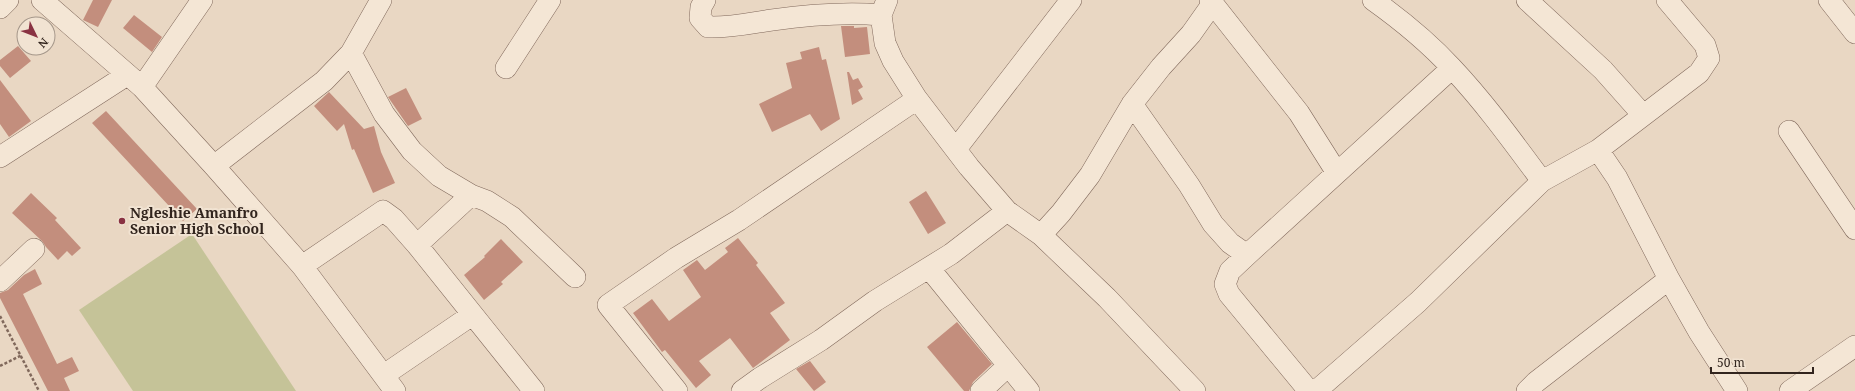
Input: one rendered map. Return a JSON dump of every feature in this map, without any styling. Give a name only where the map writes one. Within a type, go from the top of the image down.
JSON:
[{"type":"street","points":[[0,8],[8,0]]},
{"type":"street","points":[[42,0],[135,81],[214,166],[302,266],[389,383],[472,315]]},
{"type":"street","points":[[0,157],[135,81],[202,0]]},
{"type":"street","points":[[214,166],[324,81],[350,53],[381,0]]},
{"type":"street","points":[[506,68],[550,0]]},
{"type":"street","points":[[706,0],[701,7],[700,18],[708,27],[724,28],[815,15],[857,13],[884,7],[886,43],[892,61],[917,99],[984,186],[1007,211],[1041,235],[1107,298],[1195,391]]},
{"type":"street","points":[[956,150],[1072,0]]},
{"type":"street","points":[[1373,0],[1421,39],[1452,68],[1496,120],[1542,181]]},
{"type":"street","points":[[1527,0],[1602,70],[1643,115]]},
{"type":"street","points":[[1316,391],[1418,302],[1542,181],[1598,150],[1699,73],[1709,58],[1705,45],[1667,0]]},
{"type":"street","points":[[1829,0],[1855,32]]},
{"type":"street","points":[[1041,235],[1090,175],[1132,104],[1160,67],[1191,34],[1212,2],[1299,113],[1337,173]]},
{"type":"street","points":[[350,53],[384,114],[412,150],[440,176],[471,195],[487,201],[512,217],[575,277]]},
{"type":"street","points":[[1309,391],[1229,294],[1225,284],[1230,271],[1452,68]]},
{"type":"street","points":[[677,391],[608,305],[676,258],[739,220],[917,99]]},
{"type":"street","points":[[1132,104],[1189,185],[1214,224],[1230,243],[1247,255]]},
{"type":"street","points":[[1789,131],[1855,229]]},
{"type":"street","points":[[1598,150],[1617,178],[1669,279],[1707,345],[1737,391]]},
{"type":"street","points":[[417,245],[471,195]]},
{"type":"street","points":[[302,266],[383,211],[394,218],[417,245],[472,315],[525,388]]},
{"type":"street","points":[[742,391],[821,340],[875,301],[963,246],[1007,211]]},
{"type":"street","points":[[0,281],[34,249]]},
{"type":"street","points":[[928,268],[1029,391]]},
{"type":"street","points":[[1527,391],[1536,382],[1602,329],[1669,279]]},
{"type":"street","points":[[1790,391],[1855,346]]},
{"type":"street","points":[[981,391],[1008,366]]},
{"type":"path","points":[[0,316],[22,355],[39,391]]},
{"type":"path","points":[[0,366],[22,355]]},
{"type":"shaded area","points":[[192,234],[296,391],[133,391],[79,310]]},
{"type":"building","points":[[93,0],[112,0],[98,27],[83,20]]},
{"type":"building","points":[[134,15],[162,37],[152,52],[123,28]]},
{"type":"building","points":[[841,26],[854,26],[854,28],[867,27],[870,54],[845,57]]},
{"type":"building","points":[[819,47],[822,60],[826,59],[840,119],[821,131],[810,114],[772,132],[759,104],[792,88],[786,63],[802,59],[800,52]]},
{"type":"building","points":[[16,48],[16,56],[27,56],[31,61],[10,78],[0,66],[0,60]]},
{"type":"building","points":[[847,72],[849,72],[853,80],[858,78],[863,87],[858,90],[863,99],[852,105]]},
{"type":"building","points":[[0,80],[31,121],[9,137],[0,124]]},
{"type":"building","points":[[406,88],[422,119],[408,126],[388,97]]},
{"type":"building","points":[[329,92],[364,129],[374,126],[381,152],[395,183],[373,193],[354,149],[352,150],[344,124],[337,131],[314,106]]},
{"type":"building","points":[[106,111],[197,209],[183,221],[92,123]]},
{"type":"building","points":[[926,191],[946,223],[928,234],[909,202]]},
{"type":"building","points":[[31,193],[57,218],[55,220],[81,248],[72,256],[67,251],[58,260],[42,241],[12,213]]},
{"type":"building","points":[[738,238],[758,263],[756,265],[785,303],[770,313],[790,340],[753,368],[730,338],[699,361],[711,375],[696,388],[665,350],[662,352],[633,313],[652,299],[669,321],[701,297],[683,270],[697,260],[705,270],[728,252],[725,248]]},
{"type":"building","points":[[501,239],[523,262],[501,282],[503,284],[484,300],[464,275],[485,257],[484,256]]},
{"type":"building","points":[[35,269],[42,284],[23,294],[57,364],[72,357],[79,371],[64,378],[70,391],[48,391],[0,298],[0,293],[8,290],[24,275]]},
{"type":"building","points":[[957,322],[992,364],[973,382],[969,391],[964,391],[927,347]]},
{"type":"building","points":[[810,361],[826,382],[814,391],[796,369]]},
{"type":"place","name":"Ngleshie Amanfro Senior High School","points":[[122,221]]}]
